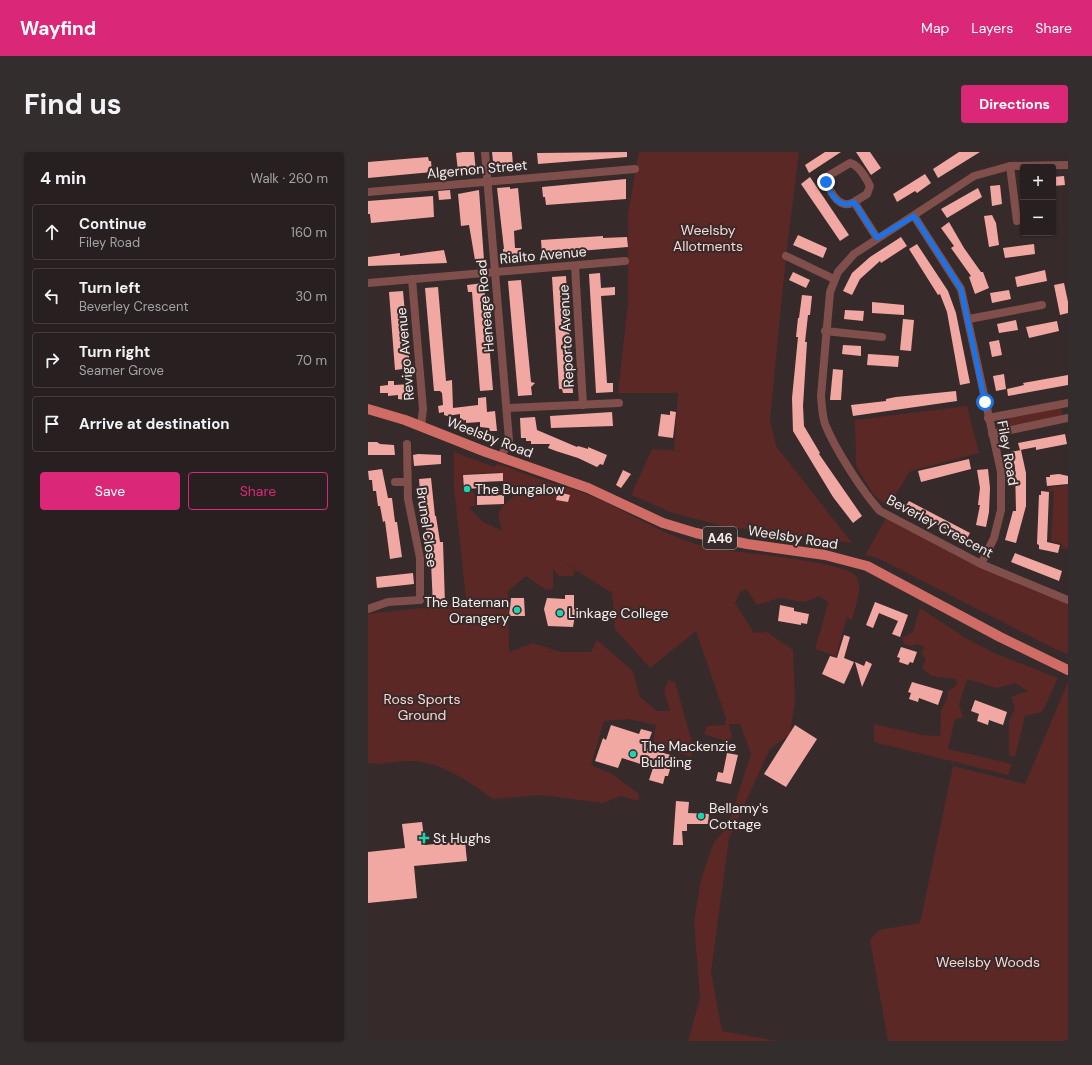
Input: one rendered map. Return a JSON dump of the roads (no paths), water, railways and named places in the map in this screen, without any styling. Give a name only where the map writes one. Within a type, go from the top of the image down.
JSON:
[{"type":"main road","name":"Weelsby Road","points":[[368,409],[421,426],[501,457],[588,488],[663,523],[696,533],[747,544],[825,555],[867,566],[1000,637],[1068,670]]},
{"type":"street","name":"Heneage Road","points":[[485,152],[509,440],[501,457]]},
{"type":"street","points":[[850,163],[854,164],[859,169],[870,186],[869,192],[854,202],[845,205],[839,202],[826,182],[828,176],[850,163]]},
{"type":"street","name":"Beverley Crescent","points":[[1068,164],[1010,166],[974,176],[914,216],[877,238],[848,260],[834,279],[828,306],[821,378],[822,413],[830,434],[868,497],[880,511],[981,564],[1068,600]]},
{"type":"street","points":[[1010,166],[1017,221]]},
{"type":"street","name":"Algernon Street","points":[[368,192],[635,169]]},
{"type":"street","points":[[854,202],[877,238]]},
{"type":"street","name":"Filey Road","points":[[914,216],[961,289],[1001,477],[1001,505],[994,538],[981,564]]},
{"type":"street","points":[[786,256],[834,279]]},
{"type":"street","name":"Rialto Avenue","points":[[368,283],[625,261]]},
{"type":"street","name":"Reporto Avenue","points":[[575,266],[583,405]]},
{"type":"street","name":"Revigo Avenue","points":[[412,279],[423,409],[421,426]]},
{"type":"street","points":[[968,319],[1042,305]]},
{"type":"street","points":[[825,330],[882,337]]},
{"type":"street","points":[[507,408],[619,403]]},
{"type":"street","points":[[988,418],[1068,403]]},
{"type":"street","points":[[992,434],[1068,418]]},
{"type":"street","name":"Brunel Close","points":[[368,609],[388,602],[420,600],[420,558],[412,524],[407,482],[407,444]]},
{"type":"street","name":"Brunel Close","points":[[395,482],[407,482]]},
{"type":"place","name":"The Bungalow","points":[[467,489]]},
{"type":"place","name":"The Bateman Orangery","points":[[517,610]]},
{"type":"place","name":"Linkage College","points":[[560,613]]},
{"type":"place","name":"The Mackenzie Building","points":[[633,754]]},
{"type":"place","name":"Bellamy's Cottage","points":[[701,816]]},
{"type":"place","name":"St Hughs","points":[[424,838]]},
{"type":"park label","name":"Weelsby Allotments","points":[[708,238]]},
{"type":"park label","name":"Ross Sports Ground","points":[[422,708]]},
{"type":"park label","name":"Weelsby Woods","points":[[988,962]]}]
